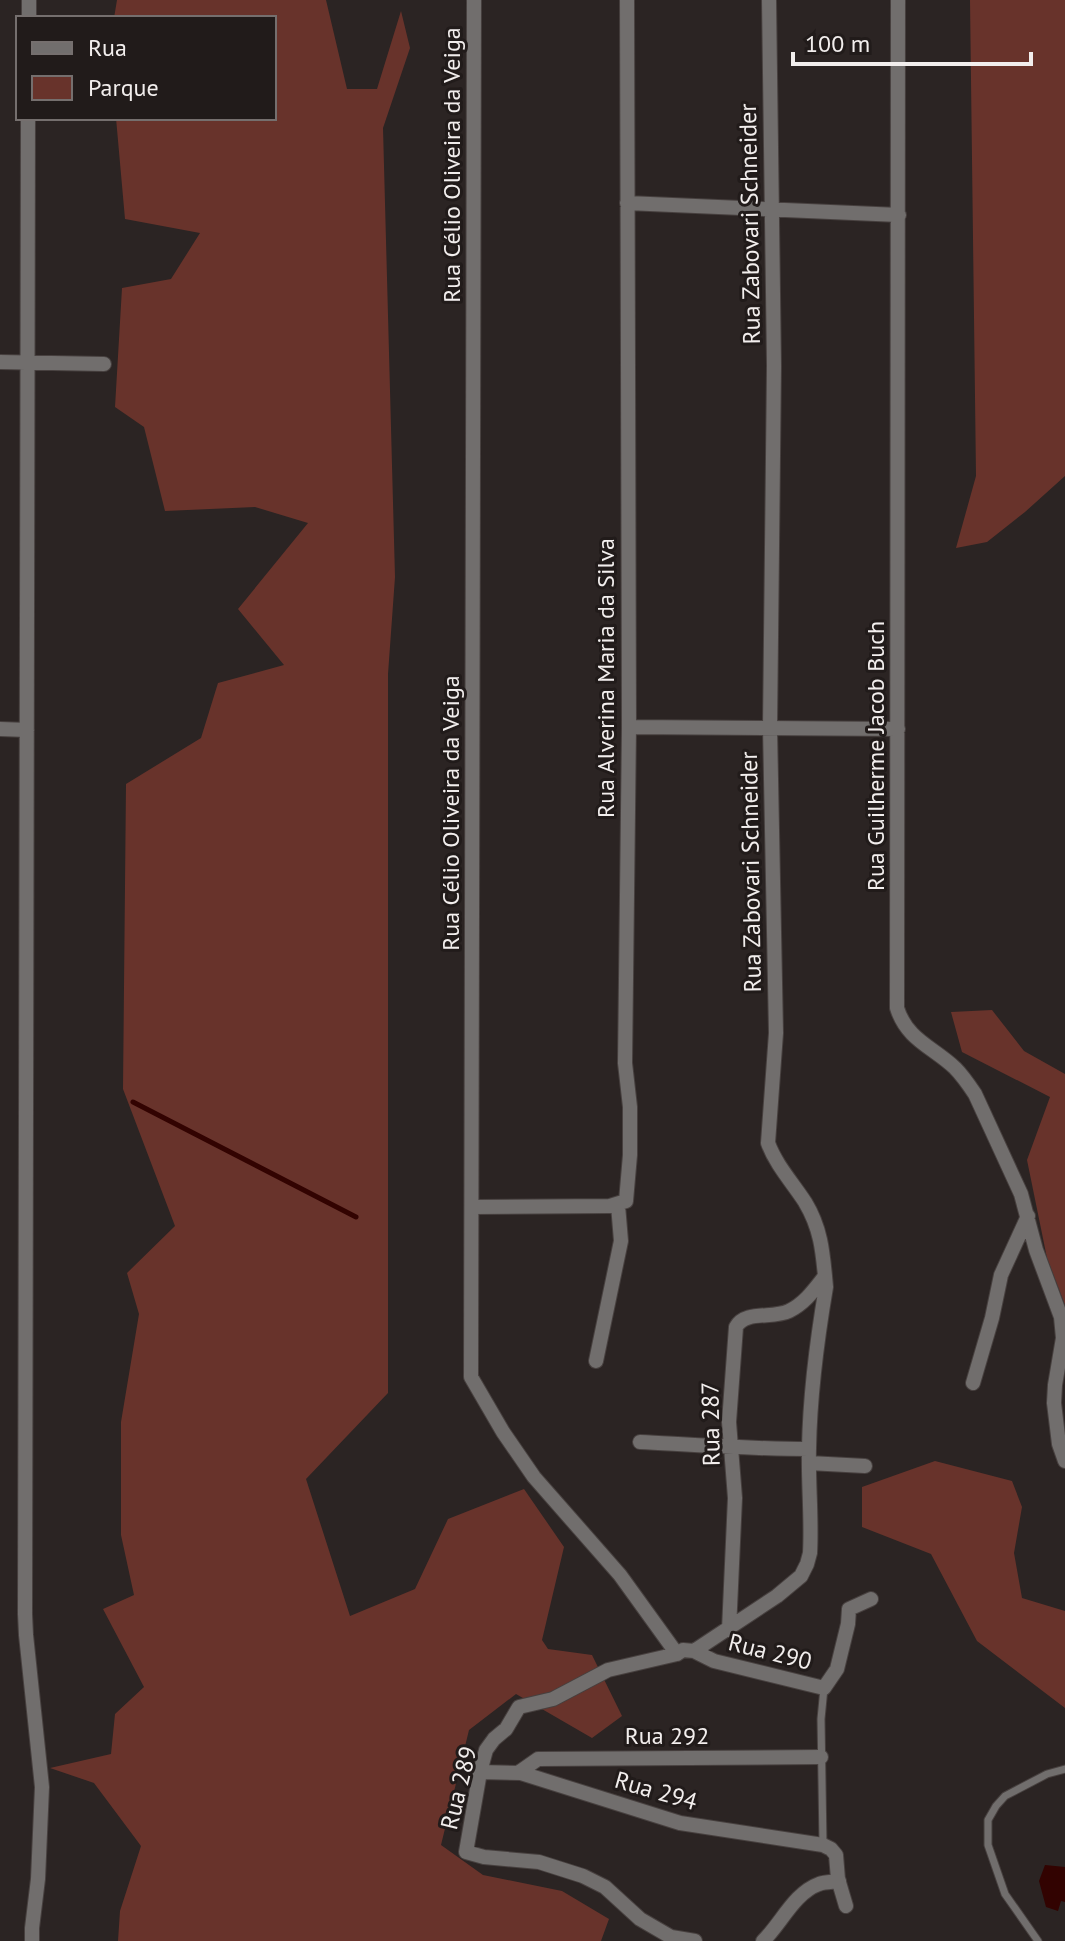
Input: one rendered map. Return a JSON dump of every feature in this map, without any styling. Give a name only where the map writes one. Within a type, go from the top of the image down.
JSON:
[{"type":"street","name":"Rua Célio Oliveira da Veiga","points":[[474,0],[471,1377],[534,1477],[620,1575],[677,1654]]},
{"type":"street","name":"Rua Alverina Maria da Silva","points":[[618,1205],[626,1201],[630,1155],[630,1107],[625,1063],[629,727],[627,0]]},
{"type":"street","name":"Rua Zabovari Schneider","points":[[677,1654],[683,1650],[694,1651],[729,1630],[791,1586],[807,1564],[811,1541],[809,1456],[812,1378],[826,1287],[820,1235],[814,1220],[768,1143],[776,1044],[770,728],[774,382],[769,0]]},
{"type":"street","name":"Rua Guilherme Jacob Buch","points":[[898,0],[897,1008],[911,1034],[967,1081],[1021,1194],[1036,1250],[1063,1327],[1054,1403],[1059,1444],[1065,1461]]},
{"type":"street","points":[[28,120],[25,1614],[43,1805],[32,1941]]},
{"type":"street","points":[[627,203],[899,215]]},
{"type":"street","points":[[0,362],[104,364]]},
{"type":"street","points":[[629,727],[898,729]]},
{"type":"street","points":[[0,729],[27,730]]},
{"type":"street","points":[[473,1207],[618,1205],[621,1241],[596,1361]]},
{"type":"street","points":[[973,1383],[1001,1275],[1028,1215]]},
{"type":"street","name":"Rua 287","points":[[729,1630],[735,1498],[729,1403],[734,1338],[739,1321],[746,1317],[784,1314],[807,1299],[825,1276]]},
{"type":"street","points":[[640,1442],[753,1448],[865,1466]]},
{"type":"street","name":"Rua 290","points":[[694,1651],[714,1661],[824,1688],[837,1669],[849,1609],[871,1599]]},
{"type":"street","name":"Rua 289","points":[[677,1654],[608,1670],[553,1699],[519,1707],[506,1729],[486,1750],[466,1852],[484,1857],[539,1862],[583,1876],[605,1887],[640,1919],[671,1937],[695,1941]]},
{"type":"street","name":"Rua 292","points":[[518,1773],[538,1759],[821,1757]]},
{"type":"street","name":"Rua 294","points":[[480,1772],[518,1773],[680,1823],[823,1845]]},
{"type":"street","points":[[823,1845],[834,1851],[846,1906]]},
{"type":"street","points":[[763,1941],[794,1902],[818,1884],[839,1881]]},
{"type":"lane","points":[[823,1845],[821,1719],[824,1688]]},
{"type":"lane","points":[[1038,1941],[1005,1894],[988,1845],[988,1820],[1005,1796],[1047,1774],[1065,1769]]},
{"type":"green space","points":[[117,0],[326,0],[347,89],[377,89],[401,11],[410,48],[383,128],[395,577],[388,674],[388,1393],[306,1479],[350,1616],[415,1589],[448,1519],[524,1489],[564,1547],[542,1640],[548,1649],[592,1655],[622,1716],[592,1738],[516,1694],[469,1730],[441,1845],[483,1875],[562,1891],[609,1919],[601,1941],[118,1941],[120,1911],[141,1846],[94,1783],[50,1768],[111,1754],[115,1714],[144,1687],[103,1609],[134,1595],[121,1535],[121,1422],[139,1314],[127,1273],[175,1226],[123,1089],[126,784],[201,738],[218,683],[284,665],[238,609],[308,523],[255,507],[165,511],[144,427],[115,407],[122,288],[171,279],[200,233],[125,219],[116,120],[276,120],[276,16],[114,16]]},
{"type":"green space","points":[[970,0],[1065,0],[1065,476],[987,542],[956,548],[976,476]]},
{"type":"green space","points":[[992,1010],[1024,1051],[1065,1074],[1065,1305],[1047,1258],[1027,1160],[1050,1097],[962,1052],[951,1012]]},
{"type":"green space","points":[[935,1461],[1012,1481],[1022,1507],[1014,1553],[1022,1598],[1065,1611],[1065,1708],[977,1641],[931,1554],[862,1527],[862,1487]]},
{"type":"shaded area","points":[[1045,1865],[1065,1867],[1065,1902],[1061,1901],[1058,1911],[1046,1907],[1039,1881]]},
{"type":"waterway","points":[[133,1102],[356,1217]]}]
